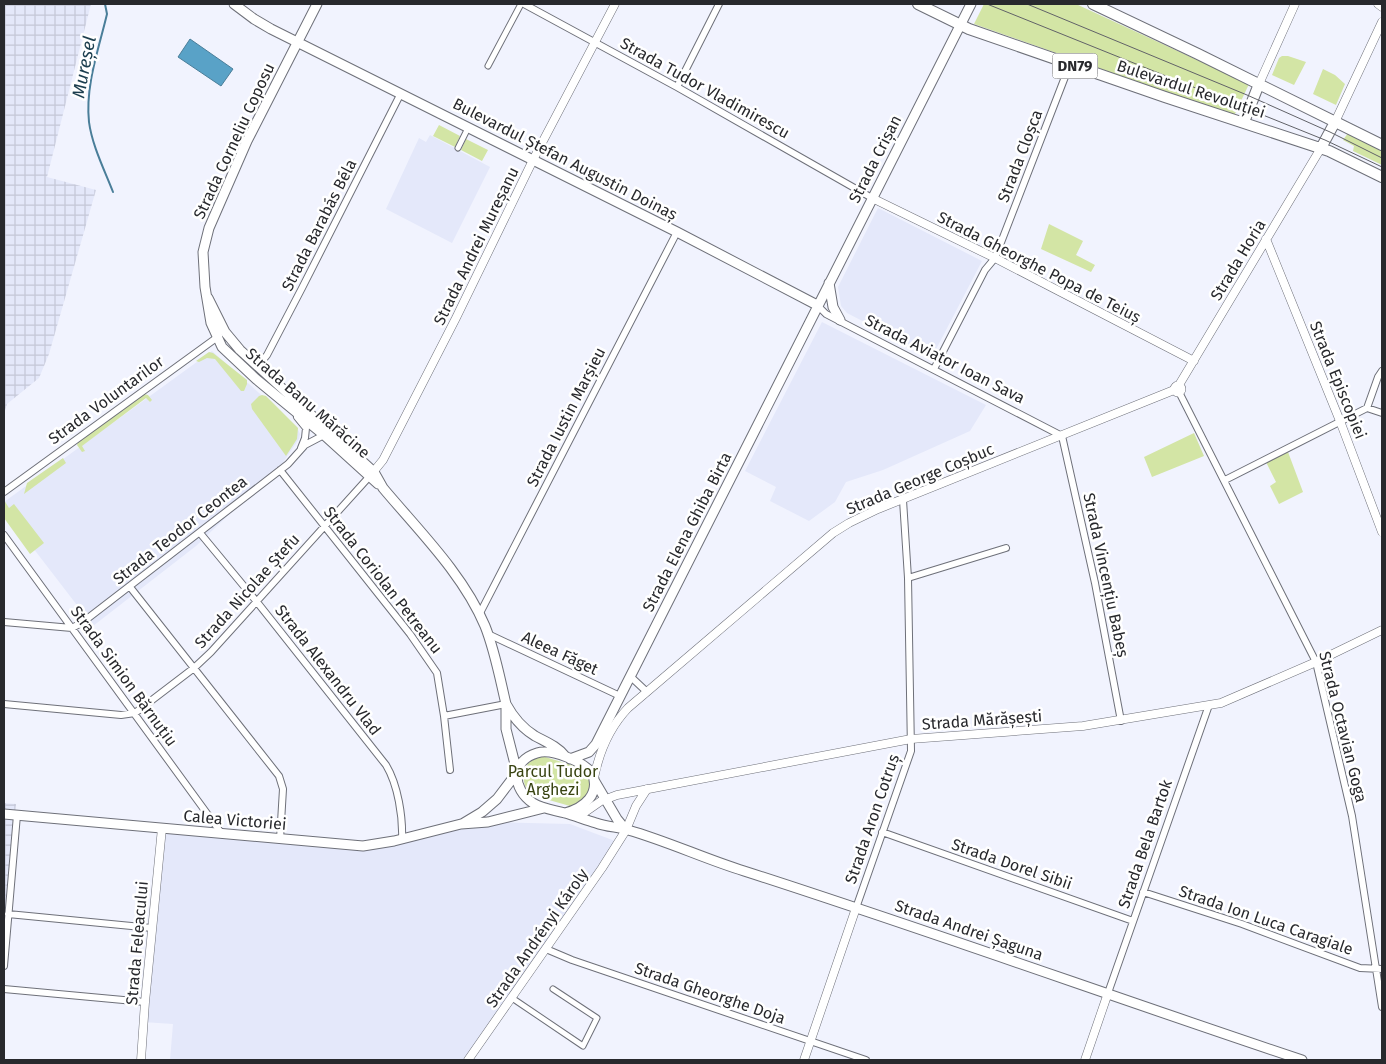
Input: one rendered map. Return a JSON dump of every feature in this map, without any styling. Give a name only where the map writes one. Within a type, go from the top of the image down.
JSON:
[{"type":"main road","name":"Bulevardul Ștefan Augustin Doinaș","points":[[234,4],[262,24],[677,232],[817,305]]},
{"type":"main road","name":"Strada Corneliu Coposu","points":[[217,338],[209,316],[203,264],[203,252],[209,228],[248,141],[318,4]]},
{"type":"main road","name":"Bulevardul Revoluției","points":[[918,4],[960,25],[1321,148],[1382,177]]},
{"type":"main road","points":[[960,25],[971,4]]},
{"type":"main road","name":"Bulevardul Revoluției","points":[[1097,5],[1382,145]]},
{"type":"main road","name":"Strada Crișan","points":[[817,305],[960,25]]},
{"type":"main road","points":[[1244,122],[1259,84]]},
{"type":"main road","points":[[1321,148],[1335,122]]},
{"type":"main road","points":[[828,283],[833,307],[840,320]]},
{"type":"main road","name":"Strada Corneliu Coposu","points":[[208,298],[225,332]]},
{"type":"main road","name":"Strada Elena Ghiba Birta","points":[[568,758],[585,754],[594,748],[817,305]]},
{"type":"main road","name":"Strada Banu Mărăcine","points":[[225,332],[240,350],[372,475],[455,575],[488,634],[506,704],[506,729],[517,773]]},
{"type":"main road","name":"Strada Banu Mărăcine","points":[[217,338],[231,357],[372,475]]},
{"type":"main road","name":"Strada Banu Mărăcine","points":[[506,704],[518,723],[533,735],[557,748],[568,758]]},
{"type":"main road","points":[[594,779],[594,788],[586,804],[565,813],[544,808],[522,794],[518,786],[517,773],[526,759],[538,752],[546,752],[568,758],[588,768],[626,830]]},
{"type":"main road","name":"Calea Victoriei","points":[[461,824],[482,812],[497,799],[517,773]]},
{"type":"main road","name":"Calea Victoriei","points":[[4,814],[363,846],[402,840],[461,824],[488,822],[544,808]]},
{"type":"main road","name":"Strada Andrei Șaguna","points":[[565,813],[612,828],[626,830],[1302,1060]]},
{"type":"street","name":"Strada Tudor Vladimirescu","points":[[522,4],[677,87],[872,198]]},
{"type":"street","points":[[488,66],[522,4]]},
{"type":"street","name":"Strada Andrei Mureșanu","points":[[372,475],[383,460],[533,160],[615,4]]},
{"type":"street","points":[[677,87],[719,4]]},
{"type":"street","points":[[1259,84],[1295,4]]},
{"type":"street","points":[[1378,4],[1382,7]]},
{"type":"street","points":[[1335,122],[1380,30],[1382,22]]},
{"type":"street","name":"Strada Cloșca","points":[[934,370],[985,270],[995,258],[1070,64]]},
{"type":"street","name":"Strada Barabás Béla","points":[[258,366],[267,355],[294,304],[401,93]]},
{"type":"street","points":[[458,148],[468,128]]},
{"type":"street","name":"Strada Horia","points":[[1178,389],[1321,148]]},
{"type":"street","name":"Strada Gheorghe Popa de Teiuș","points":[[872,198],[995,258],[1194,361]]},
{"type":"street","name":"Strada Iustin Marșieu","points":[[479,615],[677,232]]},
{"type":"street","name":"Strada Episcopiei","points":[[1266,239],[1379,515],[1382,532]]},
{"type":"street","name":"Strada Aviator Ioan Sava","points":[[817,305],[826,314],[1062,436]]},
{"type":"street","name":"Strada Voluntarilor","points":[[4,492],[225,332]]},
{"type":"street","points":[[1225,480],[1366,408],[1382,371]]},
{"type":"street","name":"Strada George Coșbuc","points":[[594,779],[600,754],[621,716],[833,533],[861,517],[1178,389]]},
{"type":"street","name":"Strada Octavian Goga","points":[[1178,389],[1316,662],[1352,816],[1380,969],[1382,1007]]},
{"type":"street","points":[[291,407],[294,414],[306,428],[301,449]]},
{"type":"street","points":[[1366,408],[1382,413]]},
{"type":"street","name":"Strada Teodor Ceontea","points":[[72,628],[83,622],[200,533],[280,470],[301,449],[324,435]]},
{"type":"street","name":"Strada Vincențiu Babeș","points":[[1062,436],[1095,583],[1122,720]]},
{"type":"street","name":"Strada Coriolan Petreanu","points":[[280,470],[410,634],[434,668],[439,679],[450,770]]},
{"type":"street","name":"Strada Nicolae Ștefu","points":[[135,713],[194,668],[230,633],[372,475]]},
{"type":"street","name":"Strada Aron Cotruș","points":[[856,908],[909,755],[911,739],[908,578],[903,500]]},
{"type":"street","name":"Strada Alexandru Vlad","points":[[200,533],[378,754],[391,774],[396,790],[402,840]]},
{"type":"street","name":"Strada Simion Bărnuțiu","points":[[4,535],[222,834]]},
{"type":"street","points":[[908,578],[1006,548]]},
{"type":"street","points":[[130,587],[281,780],[283,789],[280,839]]},
{"type":"street","points":[[4,622],[72,628]]},
{"type":"street","name":"Strada Mărășești","points":[[578,817],[606,799],[617,795],[911,739],[1083,726],[1209,705],[1230,700],[1382,630]]},
{"type":"street","name":"Aleea Făget","points":[[488,634],[620,696]]},
{"type":"street","points":[[630,677],[647,692]]},
{"type":"street","points":[[4,704],[121,715],[135,713]]},
{"type":"street","points":[[444,716],[506,704]]},
{"type":"street","name":"Strada Bela Bartok","points":[[1108,993],[1209,705]]},
{"type":"street","points":[[626,830],[636,806],[647,789]]},
{"type":"street","points":[[4,966],[17,815]]},
{"type":"street","name":"Strada Feleacului","points":[[141,1060],[162,828]]},
{"type":"street","name":"Strada Andrényi Károly","points":[[468,1060],[598,874],[626,830]]},
{"type":"street","name":"Strada Dorel Sibii","points":[[882,832],[1133,921]]},
{"type":"street","name":"Strada Ion Luca Caragiale","points":[[1142,892],[1242,924],[1360,968],[1380,969]]},
{"type":"street","points":[[804,1060],[856,908]]},
{"type":"street","points":[[8,914],[152,928]]},
{"type":"street","name":"Strada Gheorghe Doja","points":[[546,949],[581,963],[866,1060]]},
{"type":"street","points":[[4,989],[145,1002]]},
{"type":"street","points":[[512,998],[583,1046],[598,1018],[553,989]]},
{"type":"street","points":[[1085,1060],[1108,993]]},
{"type":"shaded area","points":[[4,4],[91,4],[47,177],[96,190],[49,354],[39,378],[7,404],[4,414]]},
{"type":"shaded area","points":[[430,135],[490,167],[452,243],[386,209],[419,138],[426,142]]},
{"type":"shaded area","points":[[878,208],[982,261],[932,357],[847,313],[841,306],[838,287]]},
{"type":"shaded area","points":[[822,322],[986,405],[970,431],[883,470],[846,482],[835,502],[809,521],[770,501],[776,487],[745,471]]},
{"type":"shaded area","points":[[212,351],[297,427],[300,434],[299,439],[282,464],[196,546],[93,626],[10,518],[4,502]]},
{"type":"shaded area","points":[[4,803],[16,804],[4,943]]},
{"type":"shaded area","points":[[488,822],[570,824],[615,841],[615,843],[468,1060],[170,1060],[173,1024],[143,1022],[162,828],[363,846]]},
{"type":"green space","points":[[984,4],[1076,4],[1249,84],[1234,116],[974,24]]},
{"type":"green space","points":[[1282,56],[1306,62],[1294,85],[1272,75],[1279,58]]},
{"type":"green space","points":[[1323,69],[1335,75],[1345,84],[1336,105],[1313,94]]},
{"type":"green space","points":[[439,125],[460,136],[455,147],[433,136]]},
{"type":"green space","points":[[1348,133],[1382,150],[1382,165],[1353,151],[1354,146],[1343,140]]},
{"type":"green space","points":[[466,139],[488,150],[482,161],[461,150]]},
{"type":"green space","points":[[1049,224],[1083,241],[1076,255],[1095,265],[1091,272],[1041,249]]},
{"type":"green space","points":[[209,352],[213,353],[247,380],[244,391],[241,391],[215,359],[207,358],[199,362],[196,361]]},
{"type":"green space","points":[[144,394],[148,395],[152,400],[150,402],[146,398],[82,446],[85,451],[82,452],[77,445],[78,442]]},
{"type":"green space","points":[[262,395],[266,396],[298,428],[297,439],[286,456],[252,409],[251,404]]},
{"type":"green space","points":[[1194,433],[1204,456],[1152,477],[1144,457]]},
{"type":"green space","points":[[1288,452],[1303,492],[1279,504],[1270,486],[1276,482],[1266,462]]},
{"type":"green space","points":[[63,458],[66,463],[24,494],[27,483]]},
{"type":"green space","points":[[4,500],[9,508],[14,504],[44,543],[30,554],[4,518]]},
{"type":"green space","name":"Parcul Tudor Arghezi","points":[[542,756],[575,766],[587,774],[590,785],[584,800],[570,806],[542,798],[527,790],[524,779],[525,769],[531,760]]},
{"type":"water","points":[[190,39],[233,69],[221,86],[178,57]]},
{"type":"waterway","name":"Mureșel","points":[[105,4],[107,14],[91,81],[88,108],[93,139],[113,192]]},
{"type":"tram line","points":[[987,4],[1325,140],[1382,167]]},
{"type":"tram line","points":[[1027,4],[1247,95],[1330,132],[1382,158]]}]
